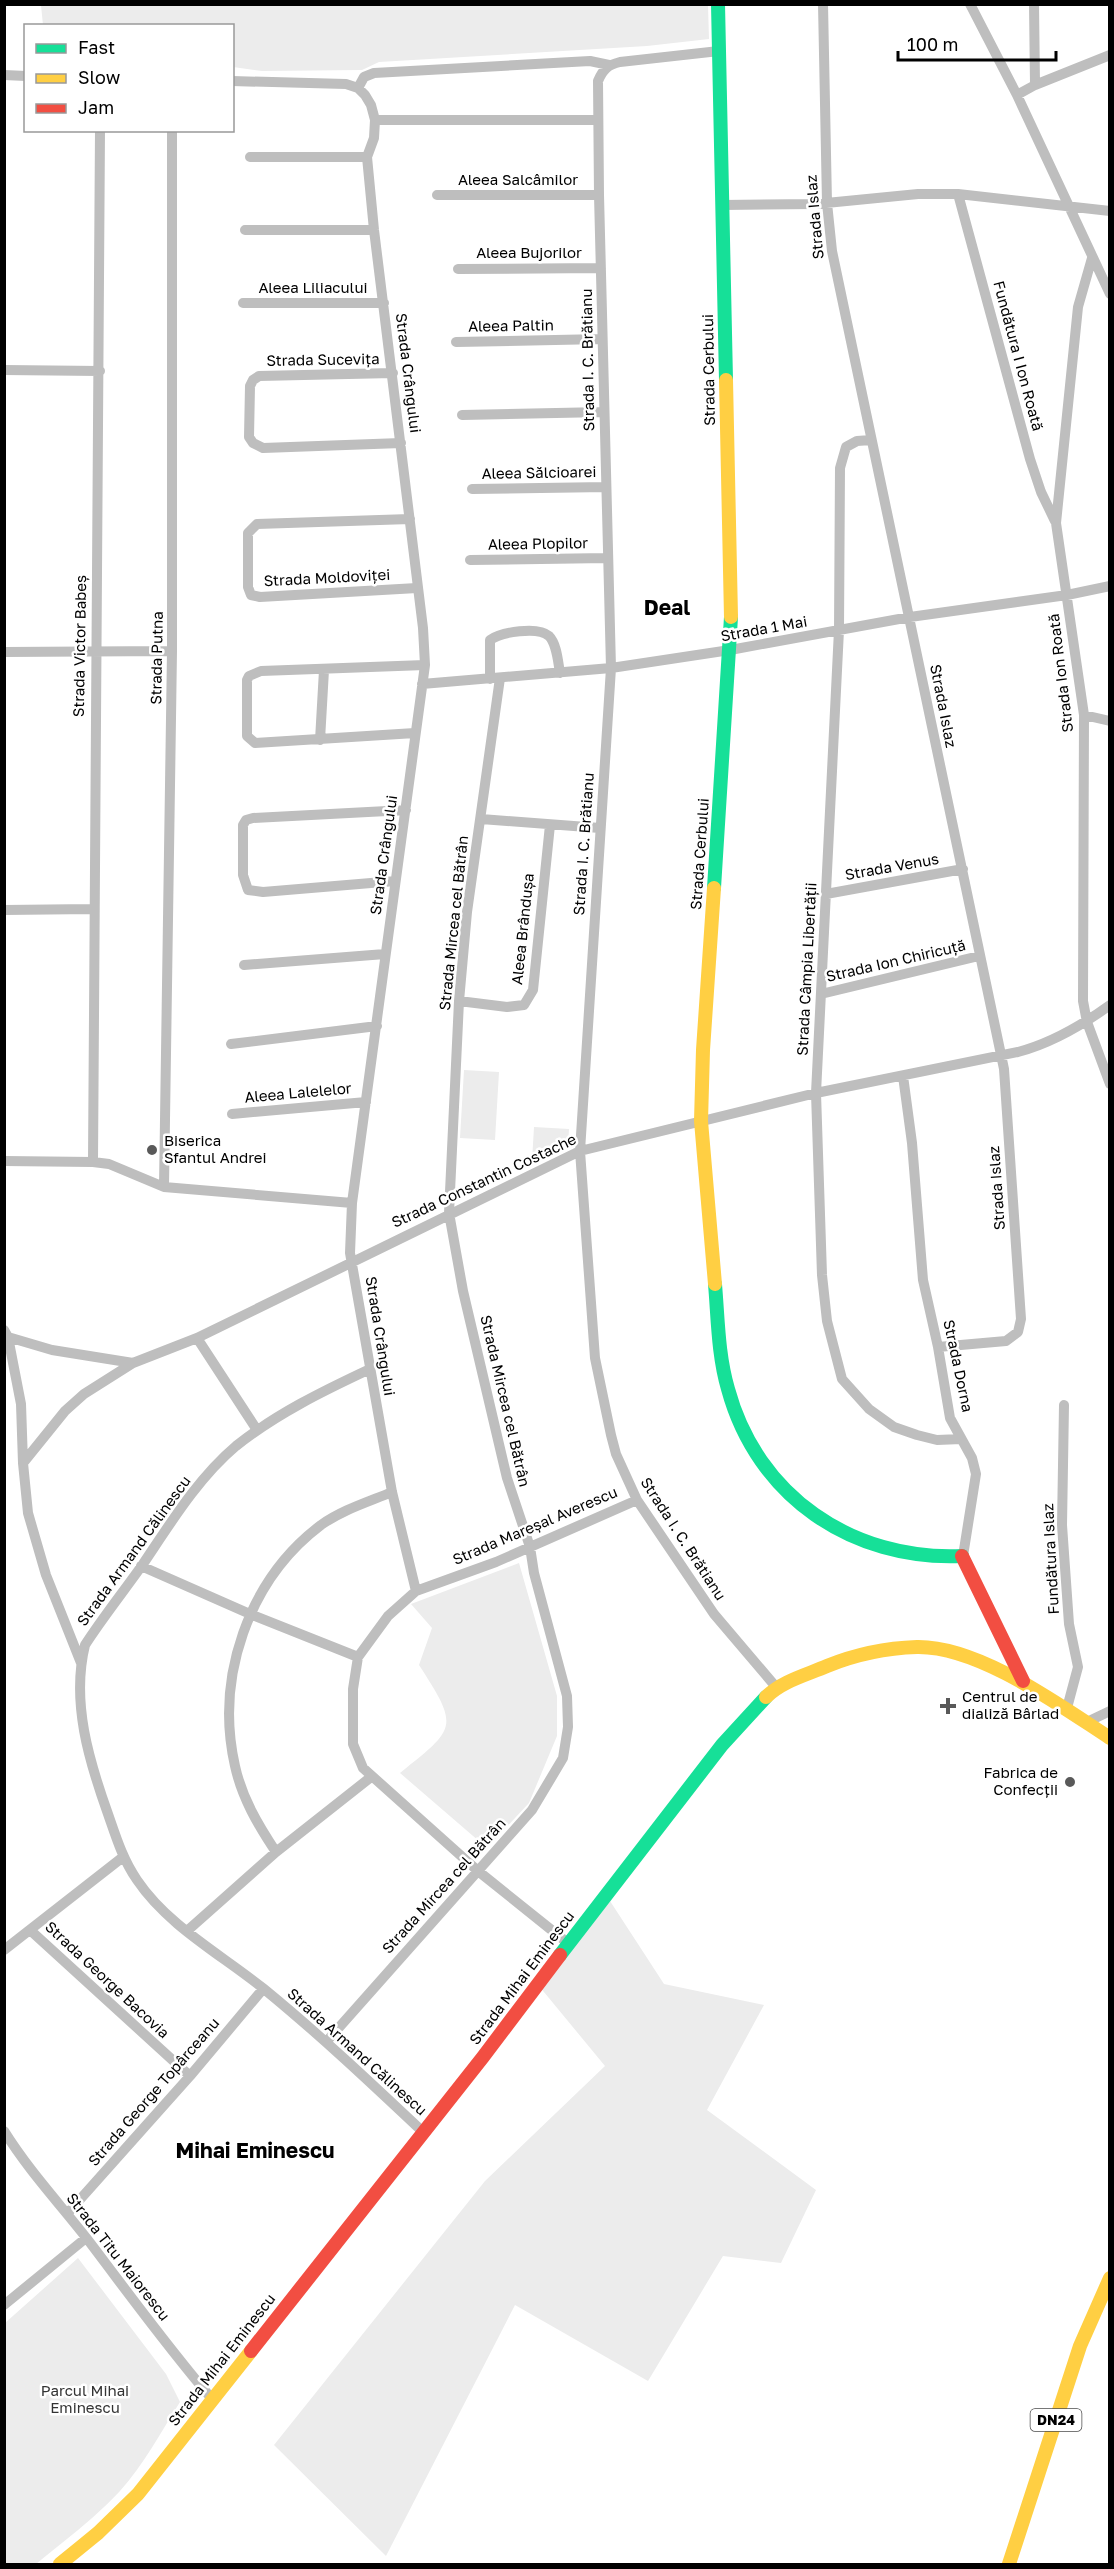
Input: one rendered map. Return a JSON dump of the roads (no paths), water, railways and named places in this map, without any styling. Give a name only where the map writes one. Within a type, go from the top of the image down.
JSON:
[{"type":"street","name":"Strada Cerbului","points":[[718,4],[730,650],[705,1017],[701,1121],[722,1366],[731,1406],[756,1456],[771,1476],[802,1504],[839,1530],[887,1549],[939,1559],[963,1556]]},
{"type":"street","name":"Strada Islaz","points":[[823,4],[827,203],[832,250],[1004,1069],[1021,1319],[1018,1332],[1006,1341],[938,1347]]},
{"type":"street","points":[[970,4],[1017,95],[1110,294]]},
{"type":"street","points":[[1034,4],[1035,85]]},
{"type":"street","points":[[358,88],[364,77],[374,73],[590,61],[609,65],[719,51]]},
{"type":"street","points":[[1017,95],[1035,85],[1110,55]]},
{"type":"street","name":"Strada I. C. Brătianu","points":[[609,65],[602,71],[598,81],[598,120],[611,668],[580,1151],[595,1358],[613,1444],[637,1500],[714,1614],[776,1687]]},
{"type":"street","points":[[4,75],[24,76]]},
{"type":"street","points":[[234,81],[346,84],[358,88],[371,105],[375,120],[598,120]]},
{"type":"street","name":"Strada Crângului","points":[[375,120],[374,138],[367,156],[423,628],[425,665],[349,1233],[351,1261],[392,1492],[416,1591]]},
{"type":"street","name":"Strada Victor Babeș","points":[[93,1162],[94,651],[100,371],[100,132]]},
{"type":"street","name":"Strada Putna","points":[[164,1187],[172,651],[172,132]]},
{"type":"street","points":[[250,157],[367,156]]},
{"type":"street","points":[[722,205],[827,203],[918,194],[958,194],[1110,211]]},
{"type":"street","name":"Fundătura I Ion Roată","points":[[958,194],[1030,459],[1041,492],[1056,523]]},
{"type":"street","name":"Aleea Salcâmilor","points":[[437,195],[599,195]]},
{"type":"street","points":[[245,230],[374,230]]},
{"type":"street","name":"Strada Ion Roată","points":[[1092,258],[1078,307],[1056,523],[1084,715],[1083,1001],[1087,1022],[1107,1070],[1110,1084]]},
{"type":"street","name":"Aleea Bujorilor","points":[[458,269],[601,268]]},
{"type":"street","name":"Aleea Liliacului","points":[[243,303],[384,303]]},
{"type":"street","name":"Aleea Paltin","points":[[456,342],[602,339]]},
{"type":"street","points":[[4,370],[100,371]]},
{"type":"street","name":"Strada Sucevița","points":[[393,373],[259,376],[250,386],[249,437],[253,443],[263,448],[401,442]]},
{"type":"street","points":[[462,416],[604,412]]},
{"type":"street","name":"Strada Câmpia Libertății","points":[[871,440],[857,441],[846,447],[840,468],[839,630],[816,1093],[822,1275],[827,1321],[842,1379],[869,1409],[894,1427],[937,1440],[962,1439]]},
{"type":"street","name":"Aleea Sălcioarei","points":[[472,489],[606,487]]},
{"type":"street","name":"Strada Moldoviței","points":[[410,519],[257,524],[248,532],[248,587],[251,595],[260,597],[417,588]]},
{"type":"street","name":"Aleea Plopilor","points":[[470,560],[607,558]]},
{"type":"street","name":"Strada 1 Mai","points":[[422,684],[611,668],[730,650],[910,617],[1067,595],[1110,585]]},
{"type":"street","name":"Strada Mircea cel Bătrân","points":[[327,2041],[532,1810],[549,1785],[562,1758],[568,1727],[567,1696],[534,1573],[530,1547],[507,1478],[463,1291],[449,1213],[459,1001],[467,912],[481,819],[495,679],[490,640],[506,633],[540,632],[549,636],[553,643],[560,673]]},
{"type":"street","points":[[4,652],[172,651]]},
{"type":"street","points":[[415,734],[263,743],[250,741],[246,730],[247,680],[249,675],[261,671],[425,665]]},
{"type":"street","points":[[320,740],[324,669]]},
{"type":"street","points":[[1084,715],[1110,721]]},
{"type":"street","points":[[395,881],[263,892],[248,890],[243,875],[243,825],[246,820],[253,818],[406,810]]},
{"type":"street","points":[[481,819],[600,828]]},
{"type":"street","name":"Aleea Brândușa","points":[[459,1001],[507,1007],[524,1005],[529,999],[533,990],[550,825]]},
{"type":"street","name":"Strada Venus","points":[[826,894],[963,869]]},
{"type":"street","points":[[4,910],[93,909]]},
{"type":"street","points":[[244,965],[385,954]]},
{"type":"street","name":"Strada Ion Chiricuță","points":[[821,994],[979,956]]},
{"type":"street","name":"Strada Constantin Costache","points":[[23,1463],[65,1411],[84,1394],[133,1363],[197,1338],[580,1151],[816,1093],[1039,1046],[1087,1022],[1110,1005]]},
{"type":"street","points":[[231,1044],[377,1026]]},
{"type":"street","name":"Strada Dorna","points":[[903,1076],[912,1143],[923,1280],[938,1347],[950,1418],[972,1458],[976,1474],[963,1556]]},
{"type":"street","name":"Aleea Lalelelor","points":[[232,1114],[366,1102]]},
{"type":"street","points":[[4,1161],[93,1162],[109,1164],[164,1187],[352,1203]]},
{"type":"street","points":[[6,1333],[52,1350],[133,1363]]},
{"type":"street","points":[[6,1333],[21,1404],[23,1463],[33,1528],[46,1575],[81,1663]]},
{"type":"street","points":[[197,1338],[257,1430]]},
{"type":"street","name":"Strada Armand Călinescu","points":[[369,1369],[312,1397],[257,1430],[233,1449],[203,1481],[171,1521],[85,1646],[81,1663],[82,1717],[90,1762],[123,1857],[149,1896],[187,1930],[327,2041],[423,2132]]},
{"type":"street","name":"Fundătura Islaz","points":[[1064,1405],[1062,1525],[1069,1624],[1078,1667],[1067,1708]]},
{"type":"street","points":[[276,1852],[259,1827],[245,1798],[235,1767],[229,1709],[237,1649],[261,1592],[282,1563],[322,1524],[392,1492]]},
{"type":"street","name":"Strada Mareșal Averescu","points":[[569,1944],[478,1870],[371,1777],[356,1757],[353,1744],[353,1689],[358,1657],[388,1616],[416,1591],[496,1562],[637,1500]]},
{"type":"street","points":[[963,1556],[1023,1682]]},
{"type":"street","points":[[141,1566],[250,1614],[358,1657]]},
{"type":"street","name":"Strada Mihai Eminescu","points":[[60,2565],[98,2533],[138,2494],[483,2057],[722,1745],[776,1687],[838,1662],[866,1654],[917,1647],[941,1650],[968,1658],[1023,1682],[1067,1708],[1110,1738]]},
{"type":"street","points":[[1087,1722],[1110,1711]]},
{"type":"street","points":[[187,1930],[276,1852],[371,1777]]},
{"type":"street","points":[[4,1950],[123,1857]]},
{"type":"street","name":"Strada George Bacovia","points":[[30,1930],[190,2076]]},
{"type":"street","name":"Strada George Topârceanu","points":[[67,2214],[190,2076],[263,1989]]},
{"type":"street","name":"Strada Titu Maiorescu","points":[[4,2131],[35,2178],[67,2214],[184,2367],[212,2399]]},
{"type":"street","points":[[4,2304],[86,2238]]},
{"type":"street","name":"DN24","points":[[1009,2565],[1080,2346],[1110,2278]]},
{"type":"place","name":"Biserica Sfantul Andrei","points":[[152,1150]]},
{"type":"place","name":"Centrul de dializă Bârlad","points":[[948,1706]]},
{"type":"place","name":"Fabrica de Confecții","points":[[1070,1782]]},
{"type":"district","name":"Deal","points":[[667,608]]},
{"type":"district","name":"Mihai Eminescu","points":[[255,2151]]},
{"type":"park label","name":"Parcul Mihai Eminescu","points":[[85,2400]]}]
